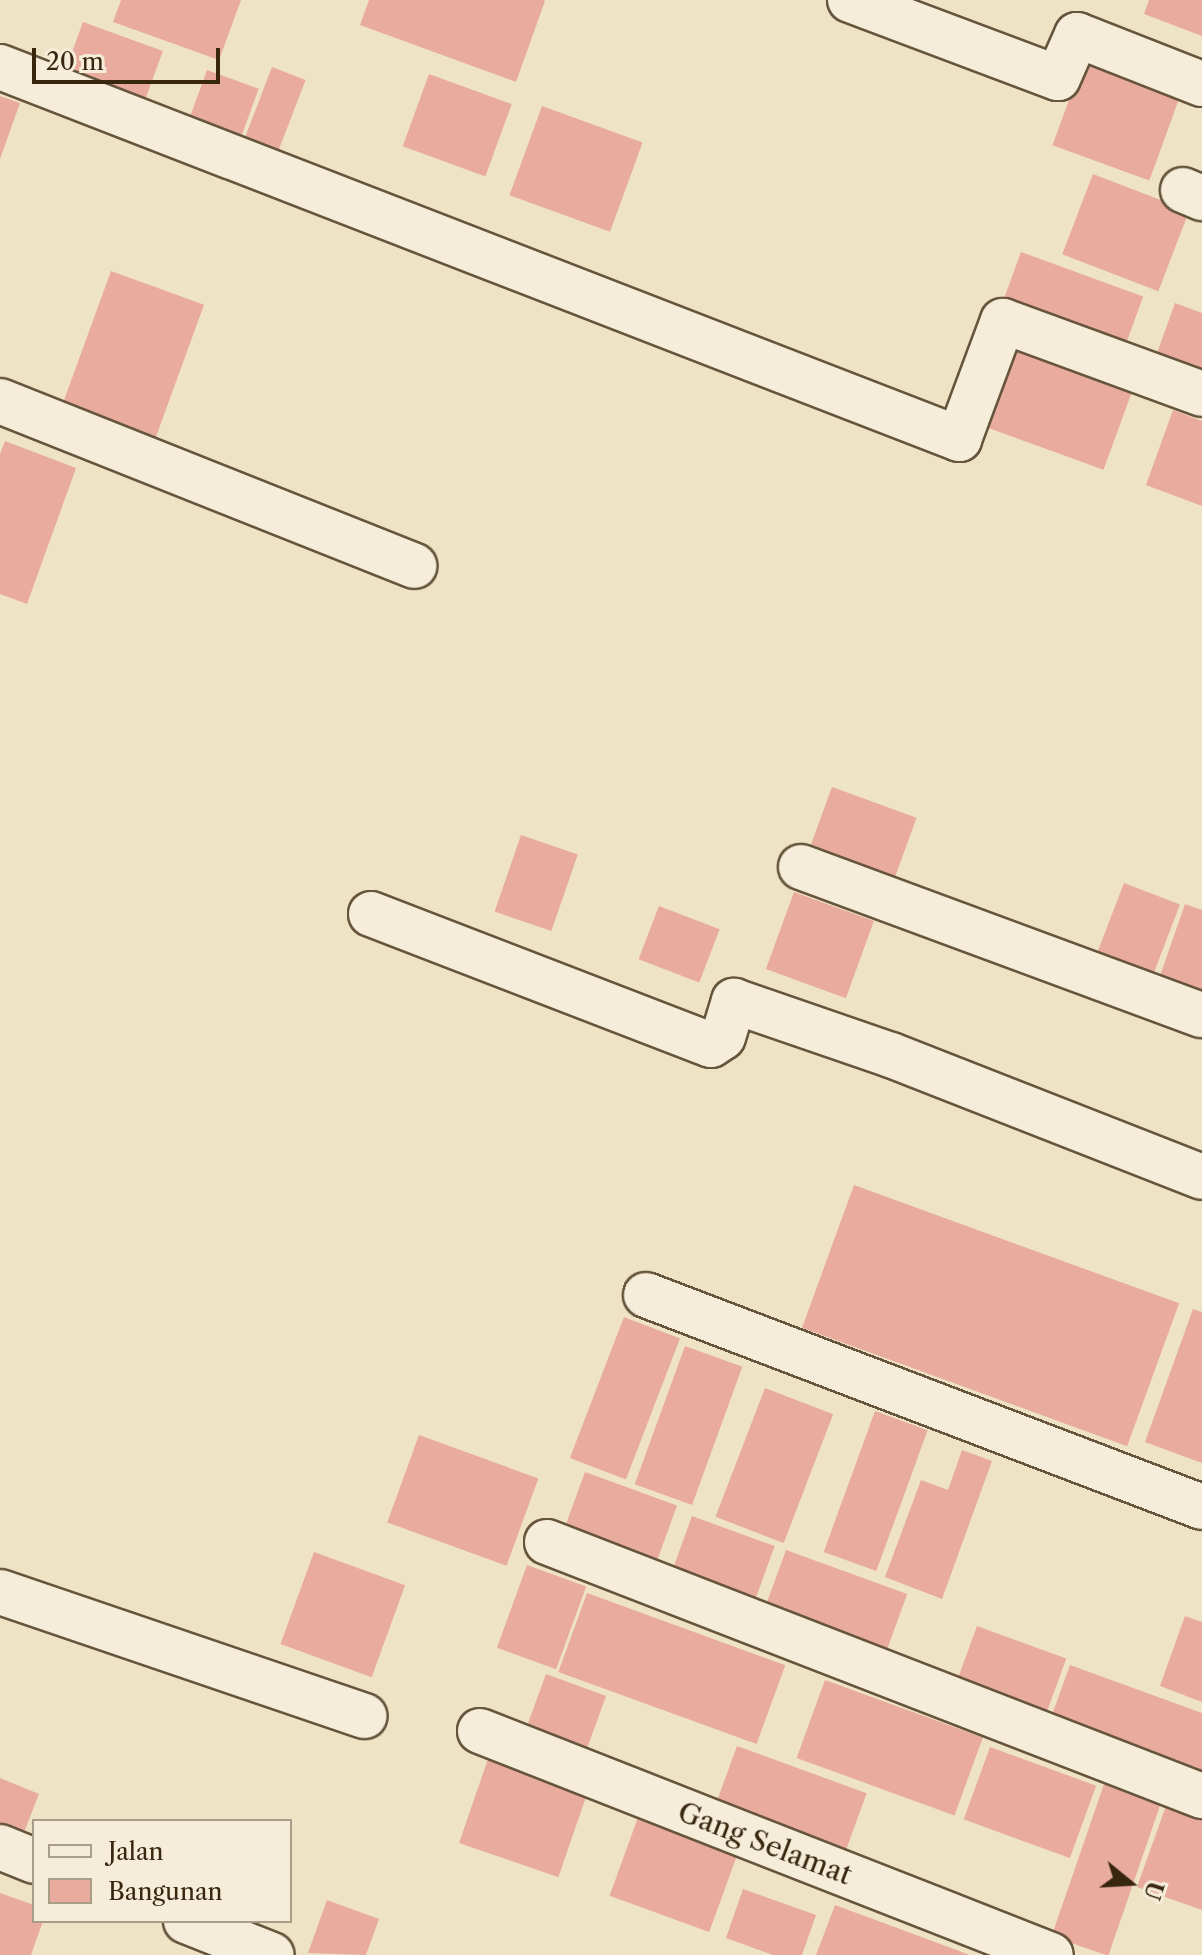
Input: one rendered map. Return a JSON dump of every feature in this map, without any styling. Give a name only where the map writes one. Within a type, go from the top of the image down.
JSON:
[{"type":"street","points":[[850,0],[1058,78],[1077,35],[1202,84]]},
{"type":"street","points":[[0,67],[959,439],[1003,321],[1202,394]]},
{"type":"street","points":[[0,401],[414,566]]},
{"type":"street","points":[[801,867],[1202,1015]]},
{"type":"street","points":[[371,914],[711,1045],[723,1037],[734,1001],[906,1061],[1202,1177]]},
{"type":"street","points":[[646,1295],[1202,1507]]},
{"type":"street","points":[[547,1542],[1202,1796]]},
{"type":"street","points":[[0,1592],[365,1716]]},
{"type":"street","name":"Gang Selamat","points":[[480,1731],[1051,1955]]},
{"type":"street","points":[[0,1847],[32,1860]]},
{"type":"street","points":[[191,1923],[272,1955]]},
{"type":"building","points":[[121,0],[241,0],[219,60],[113,22]]},
{"type":"building","points":[[369,0],[545,1],[516,82],[360,25]]},
{"type":"building","points":[[1149,0],[1202,0],[1202,36],[1144,14]]},
{"type":"building","points":[[83,22],[163,51],[139,116],[59,87]]},
{"type":"building","points":[[1085,56],[1182,91],[1149,180],[1053,145]]},
{"type":"building","points":[[272,67],[306,80],[275,160],[241,147]]},
{"type":"building","points":[[207,70],[259,89],[234,156],[183,137]]},
{"type":"building","points":[[429,74],[512,104],[485,176],[403,146]]},
{"type":"building","points":[[0,96],[20,103],[0,159]]},
{"type":"building","points":[[542,106],[643,143],[610,232],[510,195]]},
{"type":"building","points":[[1093,174],[1189,211],[1158,291],[1062,254]]},
{"type":"building","points":[[1021,252],[1143,296],[1122,355],[1000,310]]},
{"type":"building","points":[[111,271],[204,305],[151,450],[58,416]]},
{"type":"building","points":[[1175,303],[1202,313],[1202,385],[1152,367]]},
{"type":"building","points":[[1006,346],[1132,392],[1104,470],[978,424]]},
{"type":"building","points":[[1173,410],[1202,421],[1202,506],[1146,485]]},
{"type":"building","points":[[5,441],[76,468],[27,604],[0,594],[0,454]]},
{"type":"building","points":[[832,787],[917,818],[891,887],[807,857]]},
{"type":"building","points":[[521,835],[578,855],[551,931],[495,912]]},
{"type":"building","points":[[1124,883],[1180,905],[1152,976],[1096,955]]},
{"type":"building","points":[[794,892],[874,921],[846,998],[766,969]]},
{"type":"building","points":[[1185,904],[1202,910],[1202,992],[1160,976]]},
{"type":"building","points":[[659,906],[720,929],[699,983],[639,959]]},
{"type":"building","points":[[854,1185],[1179,1303],[1127,1446],[802,1328]]},
{"type":"building","points":[[1193,1309],[1202,1312],[1202,1463],[1145,1442]]},
{"type":"building","points":[[624,1317],[680,1339],[626,1479],[570,1458]]},
{"type":"building","points":[[685,1346],[742,1367],[692,1505],[635,1484]]},
{"type":"building","points":[[765,1388],[833,1414],[784,1543],[716,1517]]},
{"type":"building","points":[[875,1411],[928,1430],[876,1571],[824,1552]]},
{"type":"building","points":[[419,1435],[538,1478],[507,1566],[387,1522]]},
{"type":"building","points":[[962,1450],[992,1461],[942,1599],[885,1577],[921,1480],[948,1490]]},
{"type":"building","points":[[585,1472],[677,1506],[654,1569],[562,1536]]},
{"type":"building","points":[[692,1516],[775,1546],[751,1610],[669,1580]]},
{"type":"building","points":[[786,1550],[907,1594],[884,1658],[763,1614]]},
{"type":"building","points":[[314,1552],[405,1585],[372,1677],[280,1644]]},
{"type":"building","points":[[527,1565],[586,1587],[556,1669],[497,1648]]},
{"type":"building","points":[[587,1593],[785,1665],[757,1744],[558,1672]]},
{"type":"building","points":[[1185,1616],[1202,1622],[1202,1702],[1160,1686]]},
{"type":"building","points":[[977,1626],[1066,1658],[1043,1721],[954,1689]]},
{"type":"building","points":[[1070,1665],[1202,1713],[1202,1782],[1048,1726]]},
{"type":"building","points":[[546,1674],[606,1696],[587,1749],[527,1727]]},
{"type":"building","points":[[825,1680],[983,1737],[954,1815],[797,1758]]},
{"type":"building","points":[[737,1746],[867,1793],[844,1856],[714,1809]]},
{"type":"building","points":[[990,1747],[1096,1786],[1070,1858],[964,1819]]},
{"type":"building","points":[[489,1756],[588,1790],[558,1877],[459,1843]]},
{"type":"building","points":[[0,1778],[39,1794],[17,1850],[0,1843]]},
{"type":"building","points":[[1104,1784],[1161,1804],[1109,1955],[1052,1936]]},
{"type":"building","points":[[1166,1806],[1202,1819],[1202,1910],[1137,1887]]},
{"type":"building","points":[[640,1812],[740,1848],[709,1932],[610,1896]]},
{"type":"building","points":[[743,1889],[816,1915],[802,1955],[773,1955],[726,1938]]},
{"type":"building","points":[[0,1893],[32,1904],[32,1923],[42,1923],[31,1955],[0,1955]]},
{"type":"building","points":[[327,1900],[379,1919],[366,1955],[308,1953]]},
{"type":"building","points":[[835,1905],[970,1955],[816,1955]]}]
